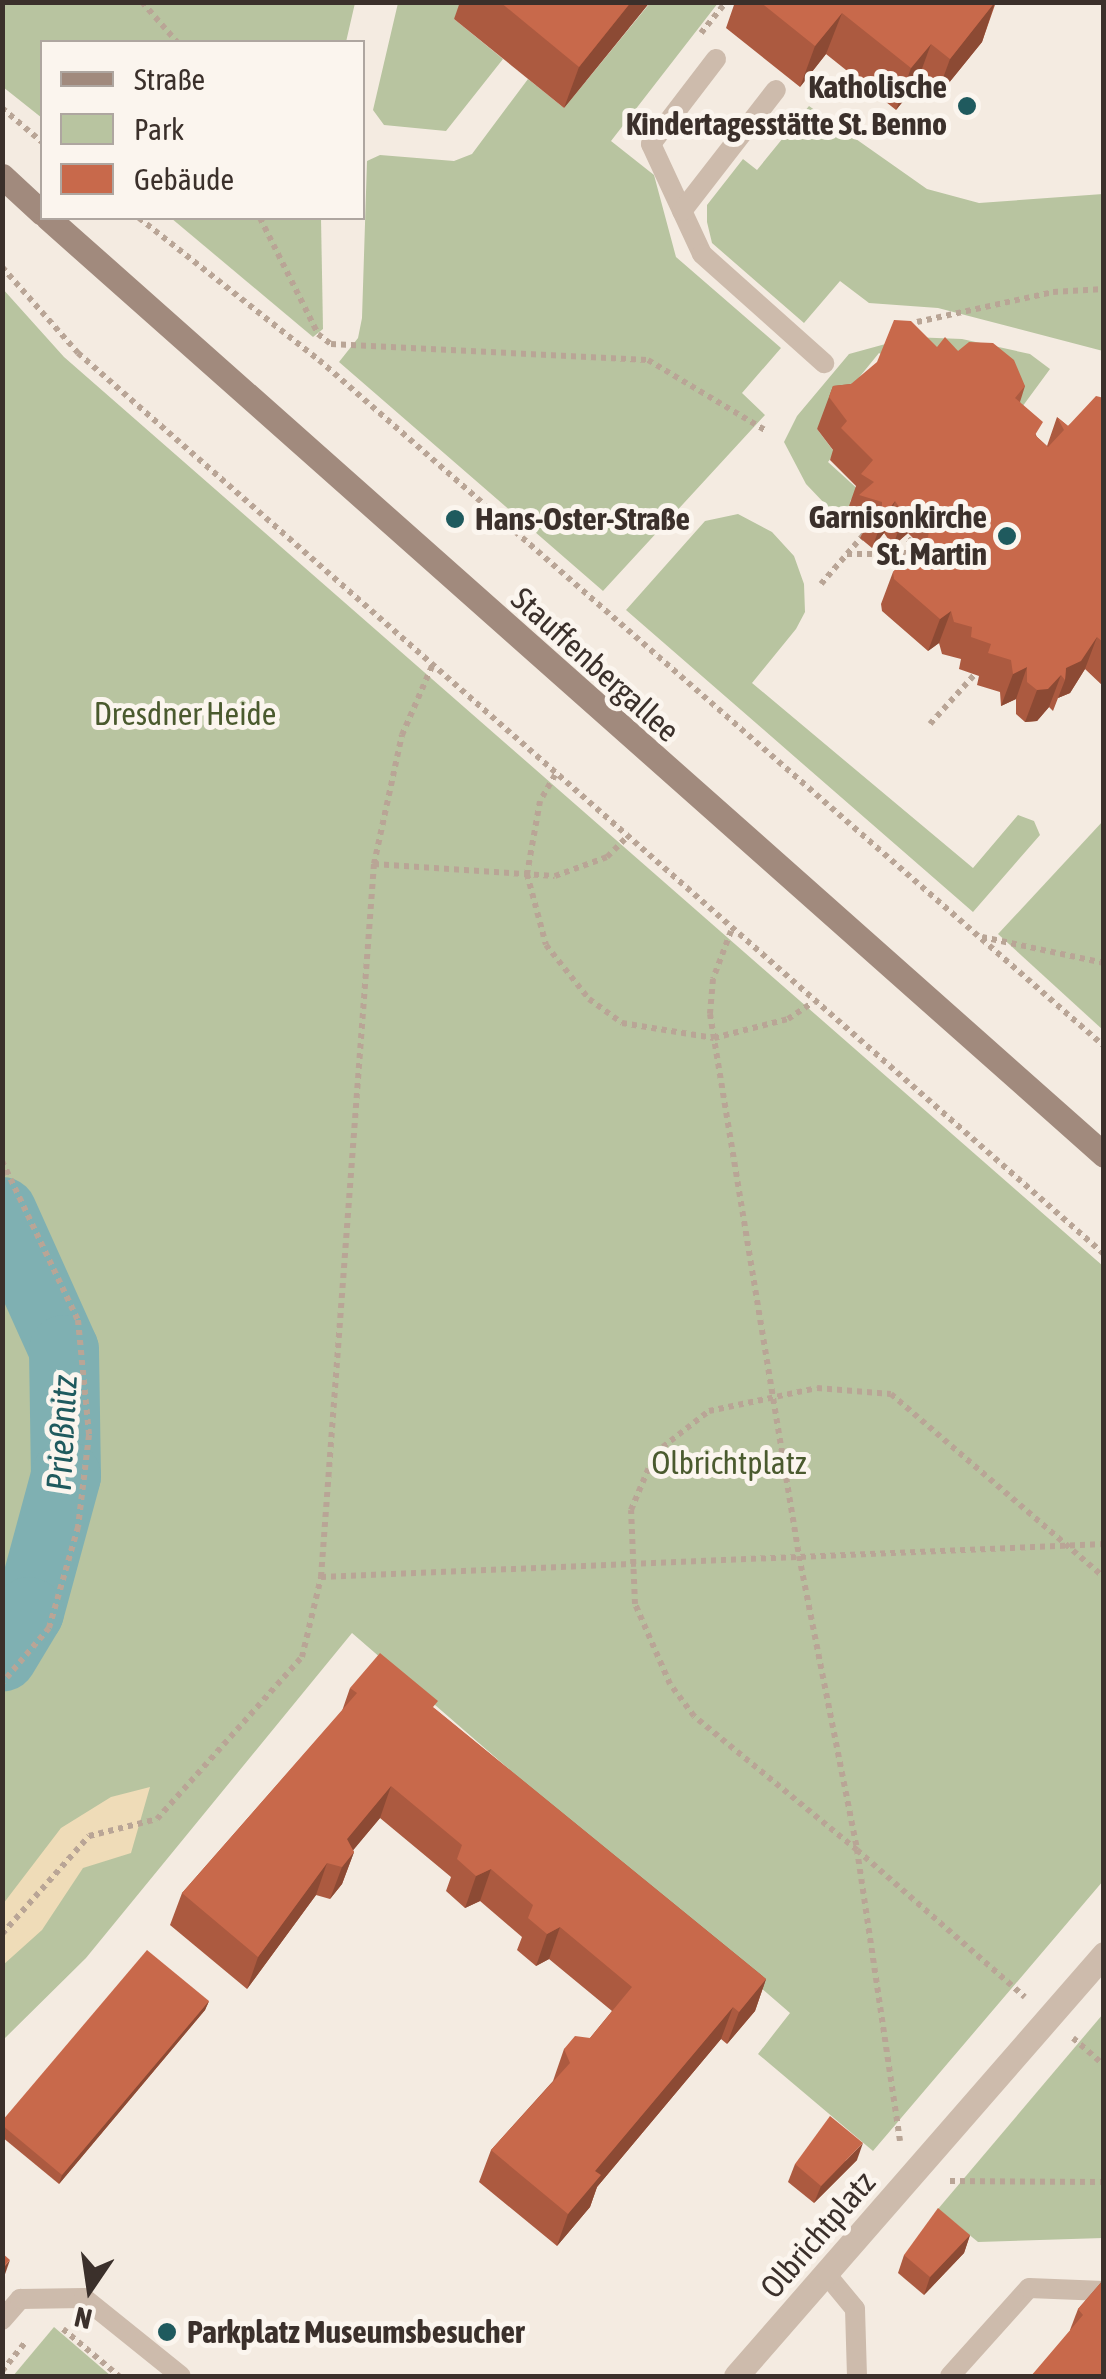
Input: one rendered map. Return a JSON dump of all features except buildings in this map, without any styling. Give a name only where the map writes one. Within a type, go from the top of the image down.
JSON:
[{"type":"main road","name":"Stauffenbergallee","points":[[2,176],[40,210]]},
{"type":"main road","name":"Stauffenbergallee","points":[[51,220],[1104,1155]]},
{"type":"street","name":"Olbrichtplatz","points":[[736,2376],[1104,1954]]},
{"type":"lane","points":[[716,58],[651,144],[702,254],[824,364]]},
{"type":"lane","points":[[682,211],[776,90]]},
{"type":"lane","points":[[826,2275],[855,2308],[857,2376]]},
{"type":"lane","points":[[950,2376],[1029,2288],[1104,2291]]},
{"type":"lane","points":[[2,2320],[20,2300],[84,2298],[181,2376]]},
{"type":"path","points":[[142,2],[175,40]]},
{"type":"path","points":[[714,2],[721,8],[726,2]]},
{"type":"path","points":[[2,108],[40,140]]},
{"type":"path","points":[[142,220],[319,360],[1104,1046]]},
{"type":"path","points":[[261,220],[318,334],[331,344],[648,360],[765,430]]},
{"type":"path","points":[[2,267],[78,352],[732,932],[1104,1254]]},
{"type":"path","points":[[917,322],[1053,292],[1104,289]]},
{"type":"path","points":[[821,584],[866,531]]},
{"type":"path","points":[[846,554],[902,554],[912,542],[905,537]]},
{"type":"path","points":[[2,1934],[88,1836],[157,1818],[302,1657],[322,1576],[374,864],[402,735],[432,666]]},
{"type":"path","points":[[930,724],[976,673]]},
{"type":"path","points":[[555,775],[540,801],[526,874],[546,944],[589,999],[622,1023],[714,1038],[788,1019],[813,1002]]},
{"type":"path","points":[[374,864],[555,876],[606,858],[626,838]]},
{"type":"path","points":[[732,932],[713,979],[714,1038],[800,1556],[858,1850],[908,2181],[1104,2182]]},
{"type":"path","points":[[980,937],[1104,963]]},
{"type":"path","points":[[2,1161],[78,1320],[90,1434],[78,1527],[49,1628],[2,1683]]},
{"type":"path","points":[[1104,1577],[891,1394],[817,1388],[709,1411],[655,1453],[632,1510],[634,1604],[650,1642],[694,1716],[858,1850],[1104,2065]]},
{"type":"path","points":[[322,1576],[1104,1544]]},
{"type":"path","points":[[46,2316],[119,2376]]},
{"type":"green space","points":[[3,2],[355,2],[346,40],[40,40],[40,116],[3,87]]},
{"type":"green space","points":[[398,3],[467,3],[454,19],[503,59],[446,131],[384,125],[373,110]]},
{"type":"green space","points":[[650,3],[718,3],[611,141],[654,175],[676,257],[781,348],[742,393],[765,415],[603,591],[339,362],[358,338],[362,318],[367,161],[380,155],[454,161],[472,154],[528,79],[564,108]]},
{"type":"green space","points":[[809,106],[927,189],[979,203],[1103,194],[1103,351],[938,308],[869,303],[840,281],[804,323],[712,243],[707,205],[743,159],[757,170]]},
{"type":"green space","points":[[173,220],[321,220],[323,329],[313,337]]},
{"type":"green space","name":"Dresdner Heide","points":[[2,288],[64,357],[1103,1266],[1103,1881],[873,2151],[758,2054],[790,2013],[352,1633],[86,1958],[3,2040]]},
{"type":"green space","points":[[911,337],[962,339],[1030,354],[1050,369],[1011,422],[879,353],[817,429],[835,453],[828,462],[861,492],[850,501],[856,508],[847,527],[806,484],[784,442],[797,416],[849,354]]},
{"type":"green space","points":[[738,514],[772,532],[794,556],[804,584],[805,612],[752,683],[973,868],[1018,815],[1034,821],[1040,835],[973,912],[626,610],[705,521]]},
{"type":"green space","points":[[1103,821],[1103,1030],[998,934]]},
{"type":"green space","points":[[1103,2014],[1103,2238],[978,2242],[938,2209]]},
{"type":"green space","points":[[54,2327],[111,2376],[13,2376]]},
{"type":"sand","points":[[150,1787],[131,1853],[83,1868],[42,1930],[3,1965],[3,1904],[61,1828],[111,1797]]},
{"type":"waterway","name":"Prießnitz","points":[[2,1212],[64,1350],[66,1476],[29,1612],[2,1657]]},
{"type":"place","name":"Katholische Kindertagesstätte St. Benno","points":[[967,106]]},
{"type":"place","name":"Hans-Oster-Straße","points":[[455,519]]},
{"type":"place","name":"Garnisonkirche St. Martin","points":[[1007,536]]},
{"type":"place","name":"Parkplatz Museumsbesucher","points":[[167,2332]]}]
